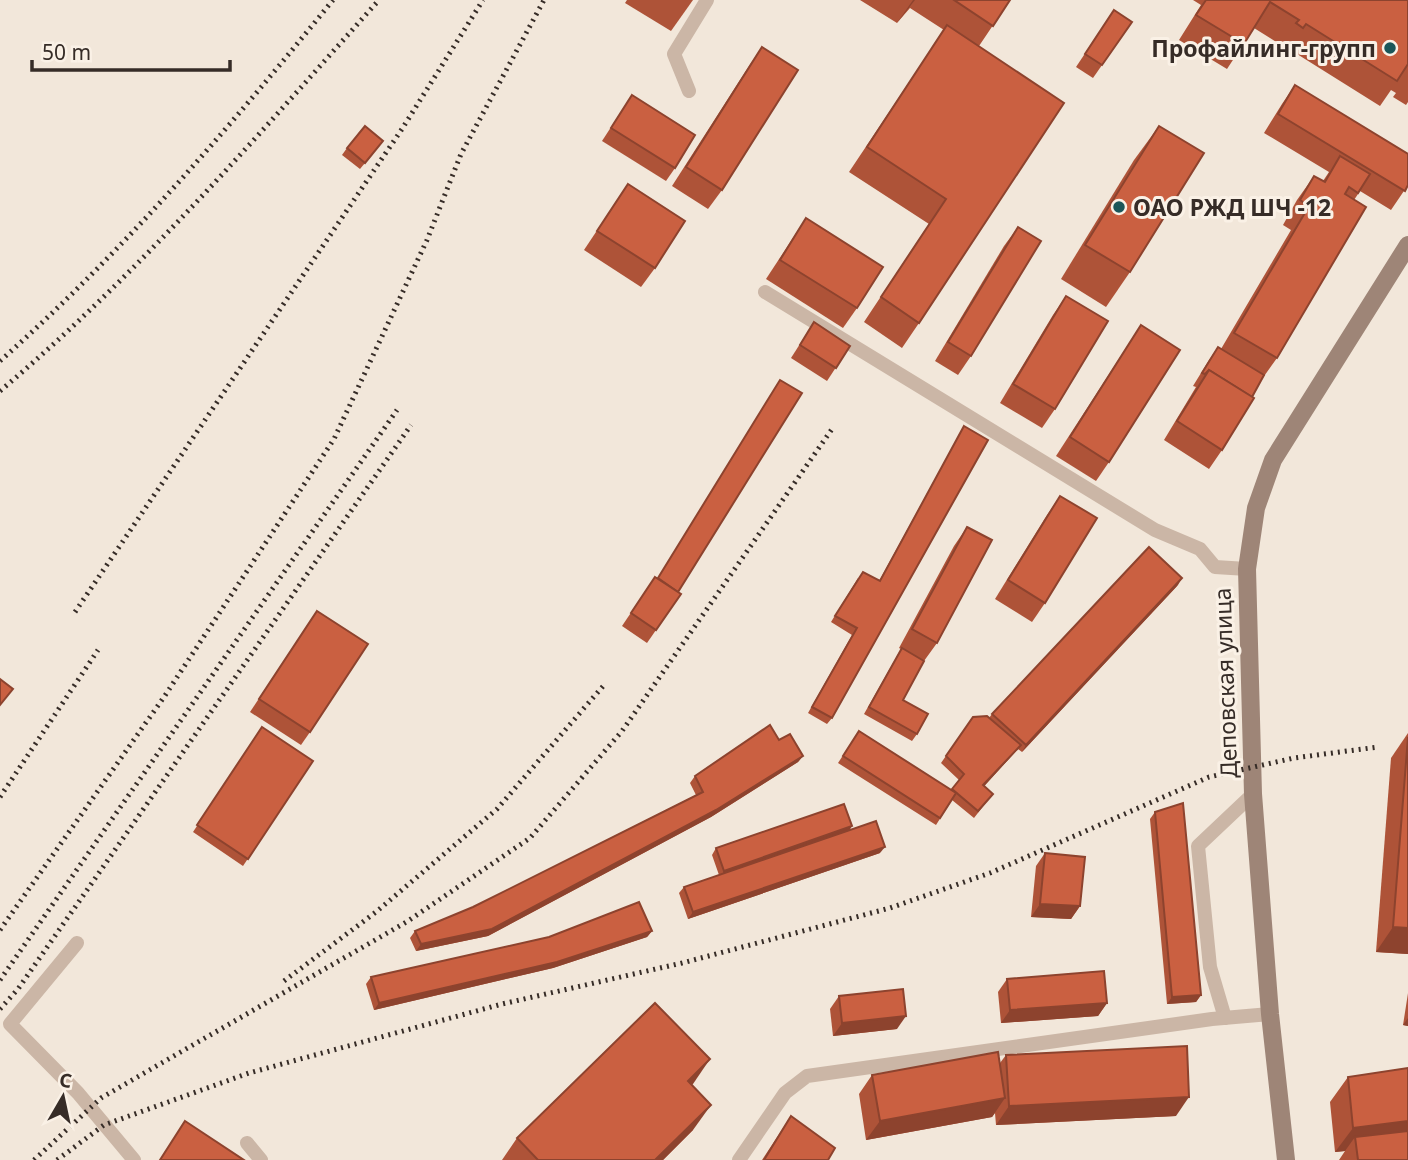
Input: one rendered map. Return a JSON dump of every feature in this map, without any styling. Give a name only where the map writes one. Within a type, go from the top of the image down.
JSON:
[{"type":"street","name":"Деповская улица","points":[[1286,1160],[1270,1014],[1253,794],[1247,569],[1256,508],[1273,460],[1408,245]]},
{"type":"lane","points":[[689,91],[674,54],[707,0]]},
{"type":"lane","points":[[765,292],[1155,530],[1200,549],[1215,567],[1247,569]]},
{"type":"lane","points":[[1225,1018],[1210,967],[1198,846],[1253,794]]},
{"type":"lane","points":[[77,943],[10,1024],[78,1093],[134,1160]]},
{"type":"lane","points":[[739,1160],[785,1093],[807,1076],[1270,1014]]},
{"type":"lane","points":[[247,1143],[261,1160]]},
{"type":"building","points":[[954,0],[1010,0],[993,26]]},
{"type":"building","points":[[1206,0],[1408,0],[1408,64],[1397,81],[1306,24],[1303,28],[1296,23],[1299,20],[1270,2],[1244,44],[1196,15]]},
{"type":"building","points":[[1114,10],[1132,22],[1102,65],[1085,54]]},
{"type":"building","points":[[947,25],[1064,103],[919,323],[881,297],[946,199],[867,147]]},
{"type":"building","points":[[762,47],[798,70],[722,190],[686,167]]},
{"type":"building","points":[[1295,85],[1408,154],[1408,185],[1405,191],[1278,114]]},
{"type":"building","points":[[632,95],[695,135],[675,168],[611,128]]},
{"type":"building","points":[[365,126],[383,141],[365,163],[347,148]]},
{"type":"building","points":[[1159,126],[1204,153],[1130,272],[1085,245]]},
{"type":"building","points":[[1340,156],[1370,174],[1358,193],[1349,187],[1345,194],[1366,207],[1277,358],[1234,333],[1309,206],[1300,200],[1314,176],[1325,182]]},
{"type":"building","points":[[628,184],[685,221],[655,268],[597,231]]},
{"type":"building","points":[[806,218],[883,267],[857,308],[780,260]]},
{"type":"building","points":[[1018,227],[1041,241],[971,356],[948,342]]},
{"type":"building","points":[[1066,296],[1108,321],[1055,409],[1013,384]]},
{"type":"building","points":[[814,322],[850,346],[836,368],[800,345]]},
{"type":"building","points":[[1141,325],[1180,350],[1109,462],[1070,437]]},
{"type":"building","points":[[1218,347],[1264,375],[1252,397],[1209,370],[1205,374],[1202,373]]},
{"type":"building","points":[[1209,370],[1254,398],[1222,450],[1177,421]]},
{"type":"building","points":[[780,380],[802,393],[678,592],[658,578]]},
{"type":"building","points":[[964,426],[988,440],[832,718],[812,707],[857,628],[835,616],[863,572],[880,581]]},
{"type":"building","points":[[1060,496],[1097,518],[1045,603],[1008,580]]},
{"type":"building","points":[[967,527],[992,540],[937,643],[912,629]]},
{"type":"building","points":[[1149,547],[1182,578],[1026,745],[992,714]]},
{"type":"building","points":[[655,577],[681,594],[656,630],[631,613]]},
{"type":"building","points":[[317,611],[368,644],[310,732],[259,699]]},
{"type":"building","points":[[902,648],[924,661],[903,700],[928,714],[917,734],[869,707]]},
{"type":"building","points":[[0,679],[13,689],[0,705]]},
{"type":"building","points":[[987,716],[1021,745],[983,785],[993,794],[978,811],[952,789],[964,774],[946,756],[973,717]]},
{"type":"building","points":[[770,725],[779,740],[790,734],[803,756],[716,810],[492,929],[421,944],[415,931],[473,907],[703,792],[695,776]]},
{"type":"building","points":[[262,727],[313,761],[248,859],[197,825]]},
{"type":"building","points":[[859,731],[956,793],[940,818],[843,756]]},
{"type":"building","points":[[1408,737],[1408,928],[1393,927]]},
{"type":"building","points":[[1183,803],[1201,995],[1172,997],[1155,812]]},
{"type":"building","points":[[844,804],[852,826],[724,871],[716,848]]},
{"type":"building","points":[[876,821],[885,847],[693,912],[684,887]]},
{"type":"building","points":[[1045,853],[1085,857],[1080,906],[1040,904]]},
{"type":"building","points":[[639,902],[652,931],[557,962],[379,1003],[371,977],[549,937]]},
{"type":"building","points":[[1104,971],[1107,1003],[1010,1010],[1007,979]]},
{"type":"building","points":[[903,989],[906,1016],[842,1023],[839,996]]},
{"type":"building","points":[[655,1003],[710,1059],[688,1081],[711,1105],[655,1160],[538,1160],[517,1138]]},
{"type":"building","points":[[1187,1046],[1189,1097],[1009,1106],[1006,1055]]},
{"type":"building","points":[[998,1052],[1005,1098],[880,1121],[872,1075]]},
{"type":"building","points":[[1408,1068],[1408,1121],[1353,1128],[1348,1077]]},
{"type":"building","points":[[791,1116],[835,1148],[828,1160],[764,1160]]},
{"type":"building","points":[[185,1121],[244,1160],[160,1160]]},
{"type":"building","points":[[1408,1131],[1408,1160],[1358,1160],[1355,1137]]},
{"type":"railway","points":[[0,361],[89,276],[174,187],[255,95],[333,0]]},
{"type":"railway","points":[[0,391],[101,300],[149,251],[243,152],[379,0]]},
{"type":"railway","points":[[75,612],[402,129],[483,0]]},
{"type":"railway","points":[[0,930],[164,697],[334,439],[427,240],[461,154],[544,0]]},
{"type":"railway","points":[[0,980],[397,410]]},
{"type":"railway","points":[[0,1009],[18,989],[411,425]]},
{"type":"railway","points":[[34,1160],[101,1098],[408,921],[530,838],[622,731],[832,429]]},
{"type":"railway","points":[[0,797],[98,650]]},
{"type":"railway","points":[[284,981],[376,912],[497,809],[604,685]]},
{"type":"railway","points":[[57,1160],[104,1125],[249,1073],[502,1004],[682,963],[890,908],[990,873],[1209,777],[1294,758],[1378,747]]},
{"type":"place","name":"Профайлинг-групп","points":[[1390,48]]},
{"type":"place","name":"ОАО РЖД ШЧ -12","points":[[1119,207]]}]
